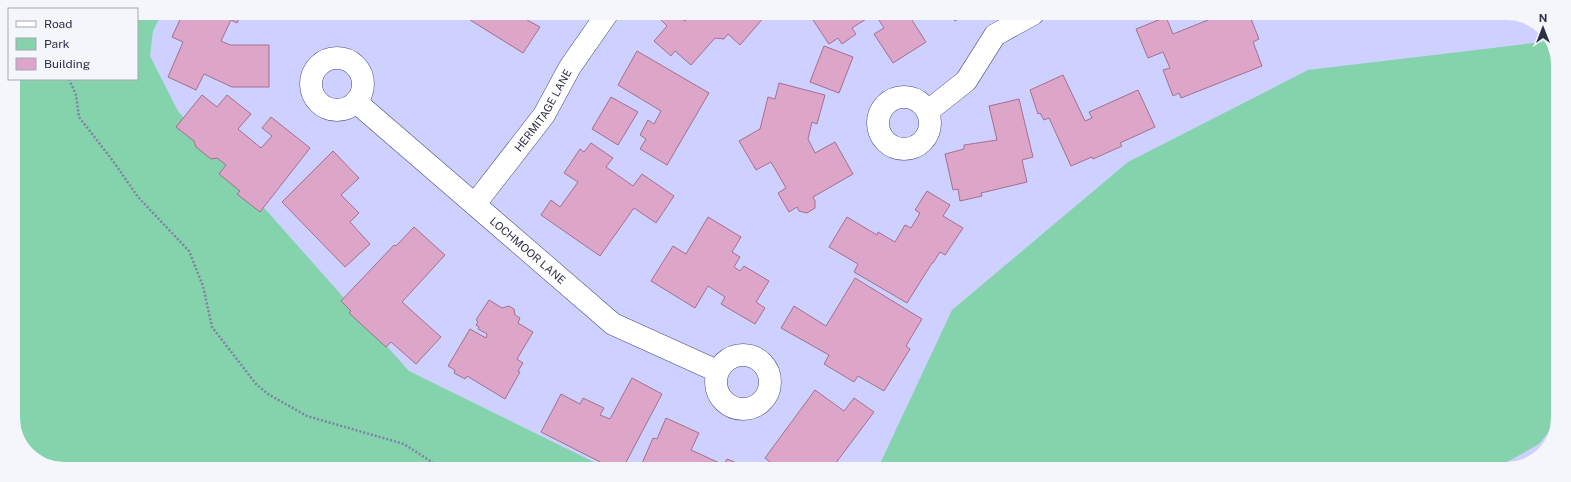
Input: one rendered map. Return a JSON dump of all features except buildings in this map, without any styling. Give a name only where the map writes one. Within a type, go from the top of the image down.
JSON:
[{"type":"street","name":"HERMITAGE LANE","points":[[475,204],[544,115],[570,67],[603,20]]},
{"type":"street","points":[[928,110],[966,81],[996,35],[1022,20]]},
{"type":"street","name":"LOCHMOOR LANE","points":[[356,102],[613,324],[717,371]]},
{"type":"path","points":[[69,80],[76,95],[79,117],[114,161],[138,197],[189,251],[203,286],[212,327],[256,384],[268,394],[307,416],[404,444],[432,462]]},
{"type":"green space","points":[[138,20],[158,20],[153,31],[150,56],[178,111],[409,371],[594,462],[58,462],[47,459],[37,453],[23,435],[20,421],[20,80],[138,80]]},
{"type":"green space","points":[[1523,44],[1523,48],[1548,48],[1551,61],[1551,424],[1547,434],[1539,444],[1507,462],[881,462],[952,310],[1128,162],[1308,70]]}]
